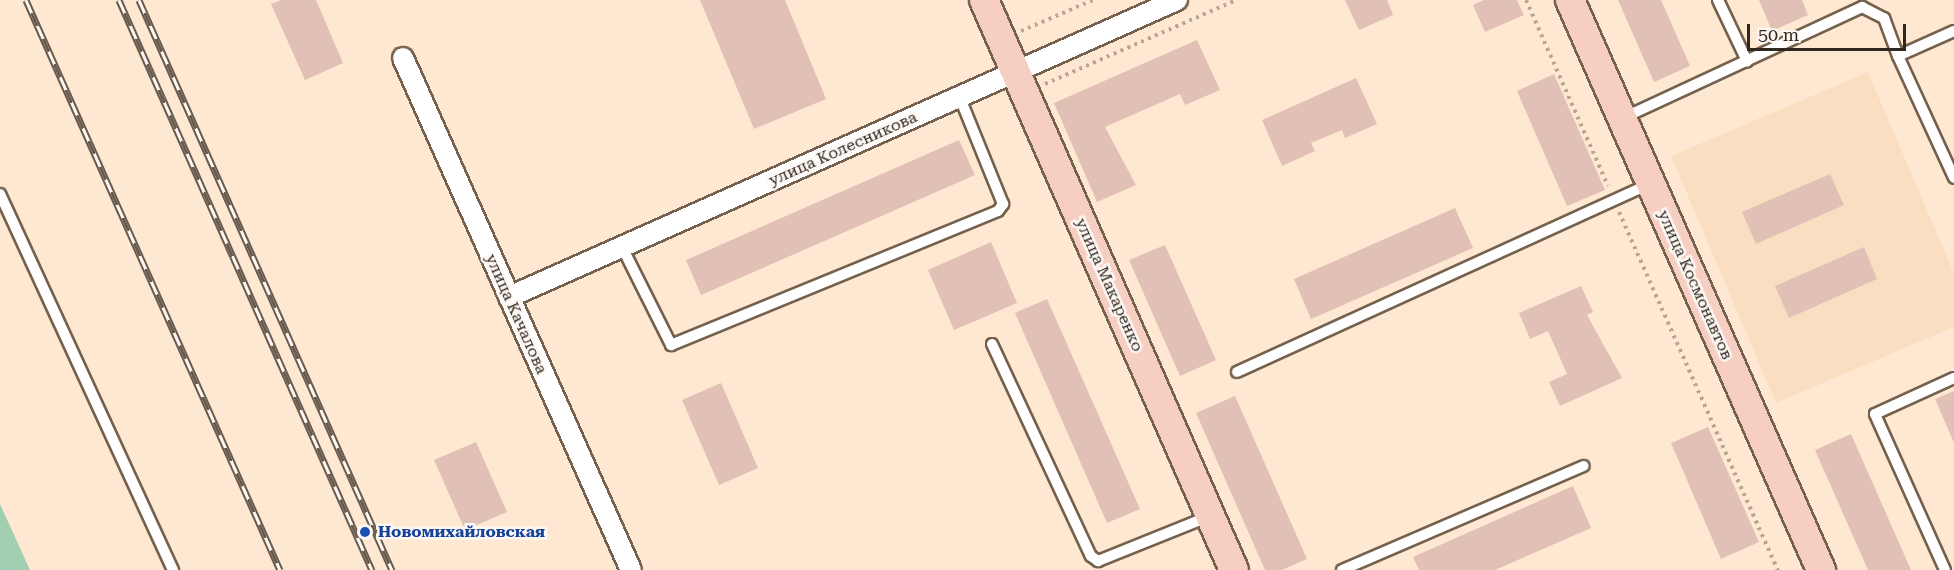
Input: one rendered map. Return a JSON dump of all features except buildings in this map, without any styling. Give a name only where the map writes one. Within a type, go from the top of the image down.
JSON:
[{"type":"street","name":"улица Макаренко","points":[[984,0],[1234,570]]},
{"type":"street","name":"улица Колесникова","points":[[509,297],[960,98],[1021,83],[1177,0]]},
{"type":"street","name":"улица Космонавтов","points":[[1570,0],[1821,570]]},
{"type":"street","name":"улица Качалова","points":[[403,58],[631,570]]},
{"type":"lane","points":[[1718,0],[1747,61]]},
{"type":"lane","points":[[1622,119],[1862,7],[1884,18],[1898,56],[1954,178]]},
{"type":"lane","points":[[1898,56],[1954,31]]},
{"type":"lane","points":[[622,247],[672,345],[998,211],[1003,204],[960,98]]},
{"type":"lane","points":[[1237,372],[1650,184]]},
{"type":"lane","points":[[0,194],[173,570]]},
{"type":"lane","points":[[992,344],[1091,556],[1098,561],[1210,516]]},
{"type":"lane","points":[[1945,570],[1875,414],[1954,378]]},
{"type":"lane","points":[[1342,570],[1584,466]]},
{"type":"path","points":[[1002,40],[1093,0]]},
{"type":"path","points":[[1021,83],[1236,0]]},
{"type":"path","points":[[1526,0],[1778,570]]},
{"type":"shaded area","points":[[1868,72],[1954,273],[1954,327],[1776,403],[1671,156]]},
{"type":"green space","points":[[0,504],[30,570],[0,570]]},
{"type":"railway","points":[[26,0],[280,570]]},
{"type":"railway","points":[[119,0],[372,570]]},
{"type":"railway","points":[[139,0],[392,570]]},
{"type":"place","name":"Новомихайловская","points":[[365,532]]}]
